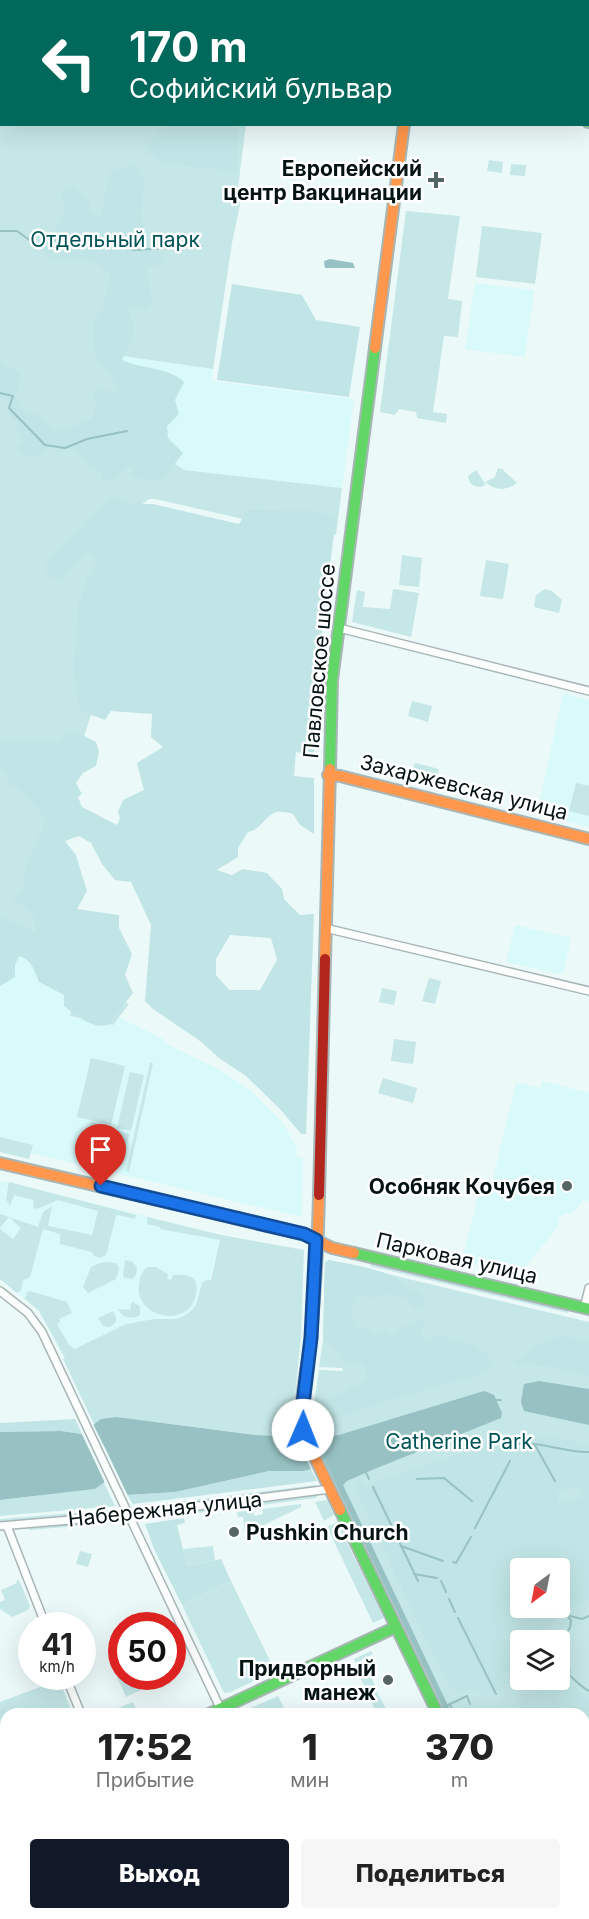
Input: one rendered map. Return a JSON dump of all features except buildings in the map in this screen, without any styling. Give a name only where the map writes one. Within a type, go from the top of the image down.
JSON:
[{"type":"main road","name":"Павловское шоссе","points":[[330,1489],[305,1437],[302,1412],[311,1338],[316,1240],[332,680],[404,126]]},
{"type":"main road","name":"Захаржевская улица","points":[[328,775],[340,776],[589,839]]},
{"type":"main road","name":"Парковая улица","points":[[0,1162],[304,1234],[332,1248],[586,1309]]},
{"type":"main road","points":[[330,1489],[435,1708]]},
{"type":"main road","points":[[230,1708],[396,1627]]},
{"type":"street","points":[[339,628],[589,691]]},
{"type":"street","points":[[325,928],[589,991]]},
{"type":"street","points":[[586,1309],[589,1288]]},
{"type":"street","points":[[0,1291],[37,1322],[220,1708]]},
{"type":"street","name":"Набережная улица","points":[[3,1526],[129,1515],[330,1489]]},
{"type":"street","points":[[3,1526],[40,1612]]},
{"type":"street","points":[[71,1690],[79,1708]]},
{"type":"shaded area","points":[[330,259],[353,263],[355,268],[325,268],[324,261]]},
{"type":"shaded area","points":[[475,283],[534,290],[525,357],[465,349]]},
{"type":"shaded area","points":[[116,355],[213,369],[212,381],[354,399],[342,488],[184,470],[155,450]]},
{"type":"shaded area","points":[[563,693],[589,700],[589,827],[537,814]]},
{"type":"shaded area","points":[[515,925],[571,938],[564,972],[560,974],[506,962]]},
{"type":"shaded area","points":[[0,934],[76,991],[70,1017],[112,1025],[118,1017],[219,1069],[250,1090],[283,1123],[297,1148],[296,1156],[303,1158],[302,1217],[30,1153],[32,1145],[0,1137]]},
{"type":"shaded area","points":[[542,1081],[589,1093],[589,1201],[583,1200],[574,1211],[559,1217],[557,1228],[527,1265],[517,1273],[462,1260],[482,1182],[492,1184],[516,1082],[540,1088]]},
{"type":"shaded area","points":[[0,1180],[221,1235],[199,1326],[94,1341],[62,1354],[39,1311],[0,1279]]},
{"type":"shaded area","points":[[539,1381],[589,1389],[589,1425],[524,1411],[521,1402],[524,1384]]},
{"type":"shaded area","points":[[484,1391],[494,1395],[502,1413],[501,1418],[372,1470],[343,1485],[449,1708],[443,1708],[314,1439],[339,1435]]},
{"type":"shaded area","points":[[117,1417],[255,1435],[282,1436],[298,1441],[311,1469],[269,1471],[175,1492],[127,1495],[93,1425],[101,1419]]},
{"type":"shaded area","points":[[61,1431],[82,1434],[105,1482],[95,1489],[0,1500],[0,1432]]},
{"type":"green space","name":"Отдельный парк","points":[[0,126],[246,126],[238,187],[240,205],[213,369],[116,355],[155,450],[184,470],[342,488],[336,535],[302,528],[274,526],[155,499],[149,499],[141,505],[155,712],[93,708],[65,798],[51,854],[85,979],[129,1004],[113,1025],[70,1016],[76,990],[0,934]]},
{"type":"green space","points":[[164,126],[236,126],[238,130],[237,174],[230,171],[162,163],[145,150]]},
{"type":"green space","points":[[489,160],[503,162],[502,173],[487,171]]},
{"type":"green space","points":[[132,164],[141,170],[144,184],[141,217],[147,238],[167,262],[164,259],[158,265],[147,269],[152,299],[148,308],[128,310],[134,330],[122,360],[163,371],[184,382],[175,400],[179,414],[167,426],[168,438],[183,453],[162,481],[148,481],[130,476],[133,466],[110,482],[103,479],[101,473],[91,470],[73,448],[60,452],[51,448],[41,454],[30,456],[17,448],[22,441],[17,433],[18,421],[12,418],[7,401],[0,397],[0,362],[19,373],[21,380],[16,397],[21,410],[35,414],[56,430],[72,427],[91,419],[96,408],[93,391],[97,387],[113,392],[119,387],[96,360],[93,340],[94,320],[103,308],[110,274],[93,262],[60,260],[41,251],[44,238],[55,231],[65,211],[60,191],[70,185],[86,195],[92,212],[100,218],[110,172]]},
{"type":"green space","points":[[511,164],[526,165],[525,176],[510,175]]},
{"type":"green space","points":[[406,211],[460,216],[448,299],[462,301],[458,337],[444,336],[433,412],[447,414],[446,423],[417,418],[416,412],[399,409],[395,415],[380,412]]},
{"type":"green space","points":[[482,226],[542,233],[535,284],[476,277]]},
{"type":"green space","points":[[232,284],[302,295],[316,320],[360,327],[349,397],[217,380]]},
{"type":"green space","points":[[498,468],[517,483],[501,489],[485,482],[495,477]]},
{"type":"green space","points":[[476,470],[486,485],[480,487],[470,483],[468,476]]},
{"type":"green space","points":[[113,497],[133,504],[153,504],[239,524],[247,510],[314,511],[336,517],[315,691],[314,755],[296,752],[294,776],[314,778],[314,834],[300,825],[293,814],[277,812],[248,832],[238,848],[238,857],[217,870],[232,875],[243,869],[267,873],[282,889],[284,899],[300,915],[314,914],[306,1134],[301,1134],[280,1109],[246,1076],[145,1001],[151,925],[131,882],[115,880],[102,864],[91,843],[79,836],[65,841],[76,855],[87,891],[77,909],[119,915],[119,928],[132,954],[125,975],[133,993],[108,1025],[102,1026],[84,1020],[64,1006],[64,995],[39,982],[30,963],[19,956],[15,965],[15,977],[0,986],[0,919],[3,917],[37,933],[33,915],[13,899],[24,884],[26,866],[44,824],[41,812],[20,790],[11,785],[0,766],[0,739],[58,741],[64,732],[79,733],[96,742],[99,752],[96,766],[83,773],[76,783],[82,794],[78,797],[82,807],[117,825],[120,818],[118,812],[123,800],[144,790],[137,763],[163,747],[151,737],[152,714],[111,711],[105,720],[80,711],[73,671],[79,602],[86,580],[97,560],[87,552],[61,580],[48,576],[45,565],[77,533],[85,520]],"holes":[[[230,935],[271,938],[277,960],[260,990],[229,990],[216,975],[216,959]]]},
{"type":"green space","points":[[402,555],[422,558],[419,587],[399,585]]},
{"type":"green space","points":[[486,560],[509,564],[503,599],[480,596]]},
{"type":"green space","points":[[393,589],[419,593],[411,637],[352,622],[357,590],[365,592],[363,607],[390,609]]},
{"type":"green space","points":[[545,589],[552,591],[562,600],[559,613],[534,607],[536,595]]},
{"type":"green space","points":[[412,701],[432,706],[428,722],[408,716]]},
{"type":"green space","points":[[415,763],[439,769],[436,780],[412,773]]},
{"type":"green space","points":[[576,783],[589,786],[589,816],[569,811]]},
{"type":"green space","points":[[429,978],[441,981],[435,1004],[422,1001]]},
{"type":"green space","points":[[382,988],[397,991],[394,1005],[379,1002]]},
{"type":"green space","points":[[394,1039],[416,1042],[413,1064],[391,1061]]},
{"type":"green space","points":[[91,1058],[125,1066],[111,1125],[77,1117]]},
{"type":"green space","points":[[150,1063],[153,1063],[129,1172],[126,1171]]},
{"type":"green space","points":[[130,1072],[144,1075],[131,1131],[117,1128]]},
{"type":"green space","points":[[383,1078],[417,1088],[413,1103],[378,1093]]},
{"type":"green space","points":[[91,1122],[113,1127],[105,1161],[83,1155]]},
{"type":"green space","points":[[115,1130],[130,1134],[125,1151],[111,1147]]},
{"type":"green space","points":[[0,1137],[33,1145],[29,1159],[0,1152]]},
{"type":"green space","points":[[49,1167],[234,1211],[234,1214],[48,1170]]},
{"type":"green space","points":[[12,1169],[142,1200],[143,1204],[11,1172]]},
{"type":"green space","points":[[9,1182],[136,1215],[135,1219],[116,1216],[106,1255],[100,1258],[94,1256],[92,1252],[60,1244],[60,1234],[43,1229],[30,1277],[23,1280],[21,1290],[17,1293],[0,1279],[0,1229],[13,1239],[21,1228],[9,1217],[38,1227],[43,1212],[52,1206],[48,1226],[92,1235],[98,1211],[58,1200],[37,1209],[33,1207],[34,1200],[14,1195],[10,1206],[6,1199]]},
{"type":"green space","points":[[152,1203],[301,1238],[300,1241],[150,1205]]},
{"type":"green space","points":[[0,1214],[9,1217],[0,1228]]},
{"type":"green space","points":[[147,1217],[221,1235],[304,1250],[301,1337],[292,1425],[298,1441],[282,1436],[255,1435],[117,1417],[94,1424],[63,1359],[65,1358],[39,1311],[23,1297],[25,1298],[26,1293],[30,1291],[67,1302],[72,1313],[59,1319],[60,1322],[57,1324],[69,1345],[75,1349],[126,1324],[154,1319],[175,1319],[190,1312],[196,1305],[202,1283],[211,1280],[220,1240],[160,1229],[160,1227],[147,1224]]},
{"type":"green space","points":[[125,1260],[133,1262],[137,1268],[136,1275],[132,1279],[123,1277]]},
{"type":"green space","name":"Catherine Park","points":[[329,1260],[589,1322],[589,1708],[443,1708],[310,1432],[319,1370],[343,1371],[342,1368],[319,1367],[323,1340],[325,1262]]},
{"type":"green space","points":[[329,1260],[361,1266],[395,1277],[409,1289],[418,1292],[425,1300],[424,1305],[418,1308],[413,1307],[405,1297],[386,1294],[371,1298],[359,1295],[352,1310],[355,1327],[365,1328],[374,1335],[385,1330],[393,1336],[401,1328],[421,1318],[425,1321],[421,1332],[425,1340],[429,1341],[441,1334],[451,1343],[460,1341],[468,1346],[474,1344],[490,1358],[494,1368],[479,1375],[383,1402],[311,1427],[315,1399],[328,1398],[337,1392],[343,1395],[348,1388],[362,1383],[367,1375],[363,1365],[344,1363],[337,1349],[323,1340],[325,1262]]},
{"type":"green space","points":[[111,1262],[117,1264],[119,1269],[116,1279],[88,1293],[83,1287],[91,1267]]},
{"type":"green space","points":[[371,1262],[568,1310],[568,1313],[370,1266]]},
{"type":"green space","points":[[148,1267],[156,1267],[168,1274],[167,1279],[171,1280],[173,1275],[193,1278],[197,1291],[190,1308],[182,1314],[172,1316],[161,1315],[144,1304],[139,1295],[139,1283],[144,1270]]},
{"type":"green space","points":[[132,1302],[140,1306],[140,1315],[127,1317],[118,1309],[130,1310]]},
{"type":"green space","points":[[113,1311],[116,1322],[110,1327],[103,1326],[98,1318]]},
{"type":"green space","points":[[564,1336],[589,1342],[589,1376],[551,1367],[514,1363],[544,1342]]},
{"type":"green space","points":[[75,1419],[82,1434],[61,1431],[0,1432],[0,1423]]},
{"type":"green space","points":[[516,1430],[589,1444],[589,1600],[570,1610],[570,1558],[510,1558],[510,1618],[557,1618],[549,1630],[510,1630],[510,1672],[506,1672],[505,1691],[493,1691],[484,1695],[469,1689],[459,1694],[446,1682],[355,1489],[354,1484],[360,1478],[365,1486],[445,1458],[508,1440]],"holes":[[[578,1486],[582,1497],[569,1502],[568,1499],[559,1502],[556,1492]]]},
{"type":"green space","points":[[311,1469],[317,1481],[133,1504],[127,1495],[175,1492],[269,1471]]},
{"type":"green space","points":[[104,1483],[115,1506],[0,1516],[0,1500],[95,1489]]},
{"type":"green space","points":[[316,1485],[317,1488],[139,1510],[143,1506]]},
{"type":"green space","points":[[318,1495],[316,1498],[238,1508],[236,1506]]},
{"type":"green space","points":[[327,1500],[334,1515],[324,1521],[315,1502]]},
{"type":"green space","points":[[301,1504],[301,1507],[245,1534],[243,1517],[238,1517],[237,1512],[253,1510],[254,1516],[263,1514],[263,1509]]},
{"type":"green space","points":[[226,1507],[221,1510],[149,1519],[146,1517]]},
{"type":"green space","points":[[112,1510],[113,1512],[0,1522],[0,1519]]},
{"type":"green space","points":[[184,1518],[185,1523],[177,1525],[187,1566],[221,1559],[231,1581],[182,1605],[154,1549],[145,1524]]},
{"type":"green space","points":[[114,1521],[30,1530],[27,1528]]},
{"type":"green space","points":[[337,1522],[384,1618],[373,1623],[327,1527]]},
{"type":"green space","points":[[213,1546],[215,1560],[187,1566],[183,1549]]},
{"type":"green space","points":[[80,1551],[92,1554],[88,1567],[76,1564]]},
{"type":"green space","points":[[19,1580],[30,1606],[28,1610],[18,1612],[18,1614],[12,1617],[0,1609],[0,1602],[5,1600],[1,1590],[17,1583],[16,1581]]},
{"type":"green space","points":[[231,1581],[275,1671],[225,1693],[182,1605]]},
{"type":"green space","points":[[371,1651],[373,1654],[360,1661],[366,1673],[369,1672],[386,1708],[374,1708],[354,1659]]},
{"type":"green space","points":[[570,1671],[571,1685],[589,1697],[589,1708],[519,1708],[515,1698],[531,1690],[570,1690]]},
{"type":"green space","points":[[32,1690],[63,1690],[71,1708],[0,1708],[0,1702]]},
{"type":"green space","points":[[123,1690],[141,1690],[126,1697]]},
{"type":"green space","points":[[278,1696],[284,1708],[250,1708]]},
{"type":"green space","points":[[133,1702],[136,1708],[118,1708]]},
{"type":"pier","points":[[92,1422],[129,1498],[125,1497],[91,1426]]},
{"type":"pier","points":[[81,1432],[85,1433],[108,1481],[106,1485]]},
{"type":"waterway","points":[[0,231],[17,231],[35,244],[51,242],[61,237],[75,242],[86,239],[113,243],[134,250],[202,246]]},
{"type":"waterway","points":[[0,393],[13,396],[9,408],[45,445],[65,448],[87,439],[127,431]]},
{"type":"waterway","points":[[495,1400],[501,1400]]},
{"type":"waterway","points":[[517,1444],[535,1444],[589,1452]]},
{"type":"waterway","points":[[535,1445],[555,1481]]},
{"type":"waterway","points":[[475,1528],[510,1461]]},
{"type":"waterway","points":[[366,1473],[369,1479]]},
{"type":"waterway","points":[[417,1479],[444,1478],[472,1501]]},
{"type":"waterway","points":[[373,1487],[418,1581]]},
{"type":"waterway","points":[[453,1562],[456,1563],[471,1537]]},
{"type":"waterway","points":[[401,1546],[443,1561]]},
{"type":"waterway","points":[[414,1574],[437,1578]]},
{"type":"waterway","points":[[441,1581],[446,1592]]},
{"type":"waterway","points":[[449,1599],[455,1612]]},
{"type":"waterway","points":[[570,1616],[582,1619],[589,1616]]},
{"type":"waterway","points":[[458,1618],[496,1694]]},
{"type":"waterway","points":[[569,1618],[571,1620],[569,1630]]},
{"type":"waterway","points":[[570,1676],[589,1691]]},
{"type":"waterway","points":[[448,1705],[467,1696],[470,1704]]},
{"type":"traffic: fast","points":[[330,769],[332,680],[375,348]]},
{"type":"traffic: fast","points":[[354,1253],[589,1309]]},
{"type":"traffic: fast","points":[[340,1510],[435,1708]]},
{"type":"traffic: fast","points":[[222,1708],[396,1627]]},
{"type":"traffic: slow","points":[[375,348],[404,126]]},
{"type":"traffic: slow","points":[[325,959],[330,769]]},
{"type":"traffic: slow","points":[[328,775],[340,776],[589,839]]},
{"type":"traffic: slow","points":[[0,1163],[304,1234],[332,1248],[354,1253]]},
{"type":"traffic: slow","points":[[319,1195],[310,1349],[302,1412],[305,1437],[340,1510]]},
{"type":"traffic: jam","points":[[319,1195],[325,959]]},
{"type":"place","name":"Европейский центр Вакцинации","points":[[436,180]]},
{"type":"place","name":"Особняк Кочубея","points":[[567,1186]]},
{"type":"place","name":"Pushkin Church","points":[[234,1532]]},
{"type":"place","name":"Придворный манеж","points":[[388,1680]]},
{"type":"route","points":[[101,1186],[304,1234],[316,1240],[311,1338],[302,1412],[303,1430]]}]
